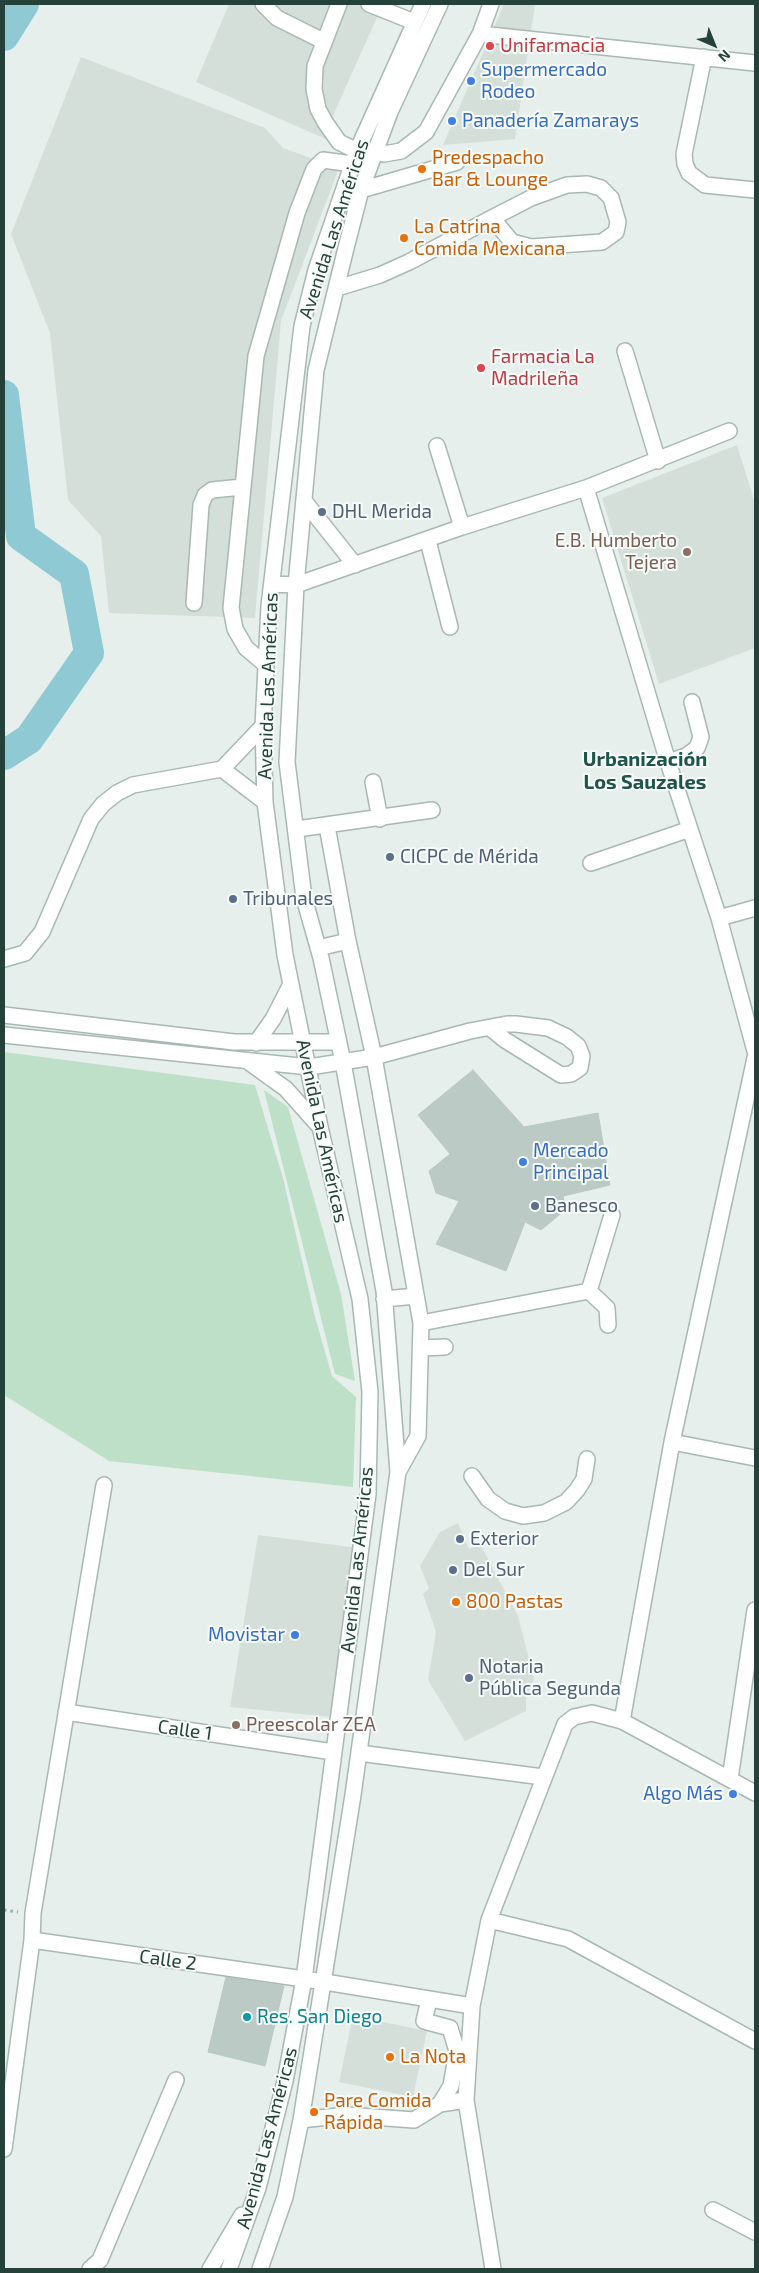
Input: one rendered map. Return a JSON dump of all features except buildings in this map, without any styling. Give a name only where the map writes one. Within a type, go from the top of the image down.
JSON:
[{"type":"street","points":[[263,4],[277,18],[323,41]]},
{"type":"street","points":[[339,4],[323,41],[315,66],[314,89],[318,109],[325,122],[340,142],[355,157]]},
{"type":"street","points":[[369,4],[414,22]]},
{"type":"street","name":"Avenida Las Américas","points":[[229,2269],[258,2188],[285,2082],[304,1979],[368,1494],[370,1392],[360,1299],[320,1127],[309,1067],[302,1043],[291,984],[265,802],[263,726],[272,584],[302,326],[316,270],[355,157],[414,22],[424,4]]},
{"type":"street","name":"Avenida Las Américas","points":[[260,2269],[285,2197],[302,2120],[325,1982],[359,1753],[398,1472],[384,1299],[343,1062],[337,1042],[318,948],[304,898],[297,829],[287,762],[296,585],[316,370],[361,190],[390,112],[440,4]]},
{"type":"street","points":[[375,152],[384,154],[402,150],[426,132],[480,34],[491,4]]},
{"type":"street","points":[[480,34],[755,63]]},
{"type":"street","points":[[704,57],[684,154],[685,164],[689,173],[705,185],[755,190]]},
{"type":"street","points":[[266,665],[246,648],[235,629],[231,608],[256,356],[297,213],[314,169],[323,160],[355,157]]},
{"type":"street","points":[[361,190],[457,162]]},
{"type":"street","points":[[337,288],[380,275],[409,262],[492,218],[531,198],[567,185],[587,184],[601,188],[611,198],[618,222],[616,232],[602,242],[532,247],[512,242],[492,218]]},
{"type":"street","points":[[625,351],[658,460]]},
{"type":"street","points":[[272,584],[296,585],[586,488],[728,431]]},
{"type":"street","points":[[437,446],[462,528]]},
{"type":"street","points":[[194,603],[201,505],[205,495],[212,490],[242,487]]},
{"type":"street","points":[[586,488],[668,762],[719,918],[755,1051]]},
{"type":"street","points":[[305,502],[355,565]]},
{"type":"street","points":[[428,541],[450,627]]},
{"type":"street","points":[[668,762],[686,756],[697,748],[701,737],[692,702]]},
{"type":"street","points":[[4,959],[25,953],[42,932],[91,819],[103,804],[117,793],[133,785],[222,769],[263,726]]},
{"type":"street","points":[[222,769],[265,802]]},
{"type":"street","points":[[373,782],[380,819]]},
{"type":"street","points":[[297,829],[380,819],[432,810]]},
{"type":"street","points":[[327,826],[348,941],[374,1057],[421,1323],[418,1436],[398,1472]]},
{"type":"street","points":[[592,863],[690,829]]},
{"type":"street","points":[[719,918],[755,908]]},
{"type":"street","points":[[318,948],[348,941]]},
{"type":"street","points":[[256,1043],[291,984]]},
{"type":"street","points":[[4,1015],[234,1042],[337,1042]]},
{"type":"street","points":[[4,1035],[309,1067],[374,1057],[417,1044],[507,1024],[528,1025],[548,1028],[567,1037],[578,1046],[582,1056],[580,1068],[571,1074],[561,1075],[490,1028]]},
{"type":"street","points":[[622,1722],[672,1442],[750,1108],[755,1058]]},
{"type":"street","points":[[242,1061],[286,1089],[320,1127]]},
{"type":"street","points":[[590,1291],[612,1215]]},
{"type":"street","points":[[421,1323],[590,1291]]},
{"type":"street","points":[[590,1291],[607,1308],[608,1324]]},
{"type":"street","points":[[384,1299],[416,1296]]},
{"type":"street","points":[[421,1348],[445,1347]]},
{"type":"street","points":[[672,1442],[755,1458]]},
{"type":"street","points":[[472,1476],[488,1499],[505,1511],[523,1516],[544,1513],[566,1502],[577,1490],[584,1479],[587,1459]]},
{"type":"street","points":[[4,2149],[32,1940],[33,1913],[104,1485]]},
{"type":"street","points":[[730,1779],[755,1610]]},
{"type":"street","name":"Calle 1","points":[[66,1712],[333,1752]]},
{"type":"street","points":[[493,2269],[466,2100],[472,2006],[489,1920],[543,1777],[566,1724],[574,1717],[592,1713],[622,1722],[755,1793]]},
{"type":"street","points":[[359,1753],[543,1777]]},
{"type":"street","points":[[489,1920],[568,1939],[755,2041]]},
{"type":"street","name":"Calle 2","points":[[32,1940],[325,1982],[472,2006]]},
{"type":"street","points":[[429,2000],[424,2021],[450,2028],[457,2052],[451,2086],[440,2104]]},
{"type":"street","points":[[95,2264],[176,2080]]},
{"type":"street","points":[[302,2120],[346,2115],[414,2120],[440,2104],[466,2100]]},
{"type":"street","points":[[210,2269],[258,2188]]},
{"type":"street","points":[[713,2210],[755,2232]]},
{"type":"shaded area","points":[[229,4],[383,4],[335,111],[328,140],[196,82]]},
{"type":"shaded area","points":[[504,4],[535,4],[515,139],[443,145]]},
{"type":"shaded area","points":[[81,57],[265,128],[283,148],[339,168],[281,321],[255,618],[109,613],[101,536],[68,500],[50,333],[11,234]]},
{"type":"shaded area","name":"E.B. Humberto Tejera","points":[[737,445],[755,503],[755,648],[659,684],[602,498]]},
{"type":"shaded area","points":[[458,1523],[469,1549],[480,1544],[518,1616],[534,1679],[526,1699],[526,1711],[465,1741],[428,1680],[436,1632],[423,1594],[429,1588],[420,1566],[440,1532]]},
{"type":"shaded area","points":[[258,1535],[358,1548],[332,1717],[230,1707]]},
{"type":"shaded area","points":[[353,2016],[427,2031],[413,2097],[339,2082]]},
{"type":"green space","points":[[4,1052],[255,1085],[283,1178],[315,1317],[332,1376],[356,1397],[353,1487],[109,1461],[4,1395]]},
{"type":"green space","points":[[264,1090],[288,1107],[341,1294],[355,1381],[335,1374]]},
{"type":"waterway","points":[[4,36],[24,4]]},
{"type":"waterway","points":[[4,395],[21,536],[74,574],[89,653],[29,739],[4,755]]},
{"type":"place","name":"Unifarmacia","points":[[490,46]]},
{"type":"place","name":"Supermercado Rodeo","points":[[471,81]]},
{"type":"place","name":"Panadería Zamarays","points":[[452,121]]},
{"type":"place","name":"Predespacho Bar & Lounge","points":[[422,169]]},
{"type":"place","name":"La Catrina Comida Mexicana","points":[[404,238]]},
{"type":"place","name":"Farmacia La Madrileña","points":[[481,368]]},
{"type":"place","name":"DHL Merida","points":[[322,512]]},
{"type":"place","name":"E.B. Humberto Tejera","points":[[687,552]]},
{"type":"place","name":"CICPC de Mérida","points":[[390,857]]},
{"type":"place","name":"Tribunales","points":[[233,899]]},
{"type":"place","name":"Mercado Principal","points":[[523,1162]]},
{"type":"place","name":"Banesco","points":[[535,1206]]},
{"type":"place","name":"Exterior","points":[[460,1539]]},
{"type":"place","name":"Del Sur","points":[[453,1570]]},
{"type":"place","name":"800 Pastas","points":[[456,1602]]},
{"type":"place","name":"Movistar","points":[[295,1635]]},
{"type":"place","name":"Notaria Pública Segunda","points":[[469,1678]]},
{"type":"place","name":"Preescolar ZEA","points":[[236,1725]]},
{"type":"place","name":"Algo Más","points":[[733,1794]]},
{"type":"place","name":"Res. San Diego","points":[[247,2017]]},
{"type":"place","name":"La Nota","points":[[390,2057]]},
{"type":"place","name":"Pare Comida Rápida","points":[[314,2112]]},
{"type":"district","name":"Urbanización Los Sauzales","points":[[645,770]]}]
